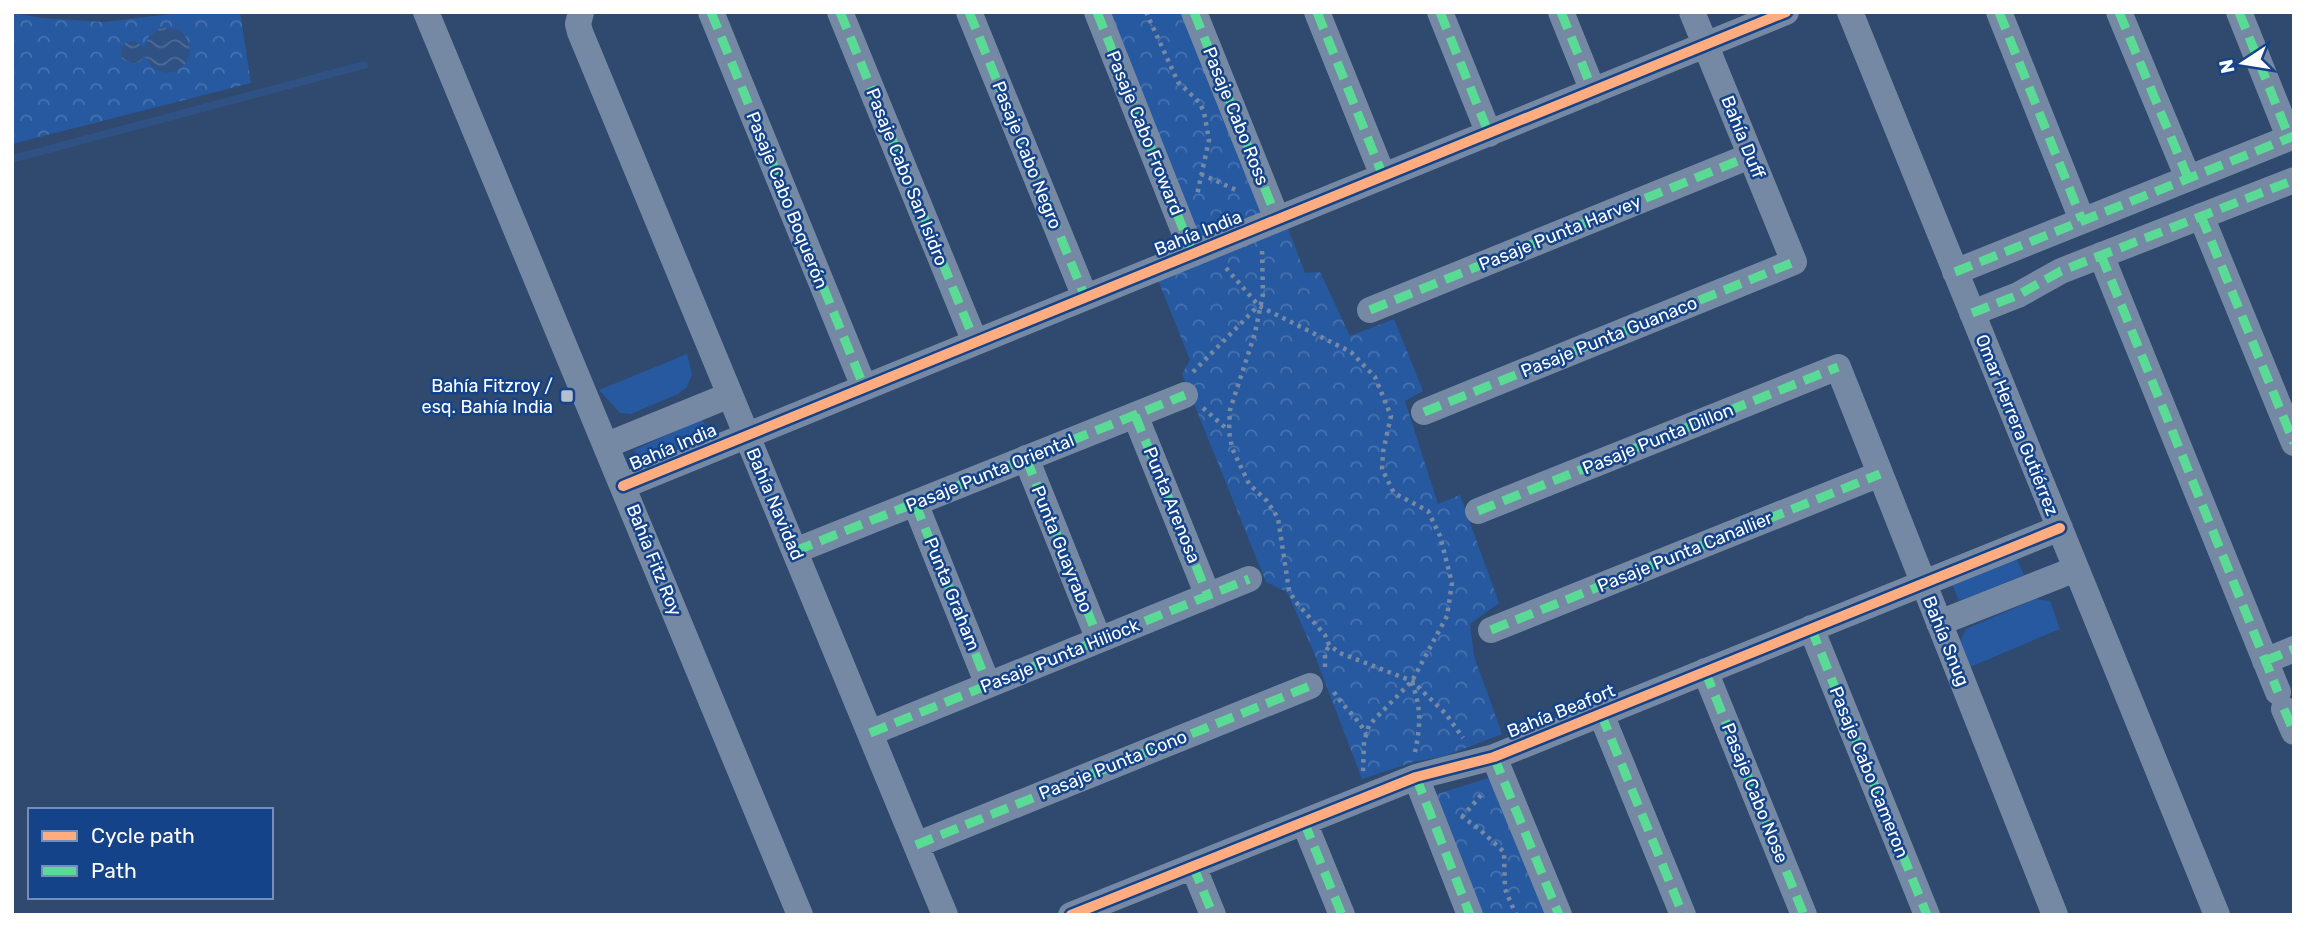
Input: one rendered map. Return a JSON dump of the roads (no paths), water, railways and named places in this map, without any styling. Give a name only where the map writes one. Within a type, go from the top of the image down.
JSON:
[{"type":"street","name":"Bahía Fitz Roy","points":[[426,12],[800,915]]},
{"type":"street","name":"Pasaje Cabo Boquerón","points":[[711,12],[864,387]]},
{"type":"street","name":"Pasaje Cabo San Isidro","points":[[840,12],[975,342]]},
{"type":"street","name":"Pasaje Cabo Negro","points":[[969,12],[1085,297]]},
{"type":"street","name":"Pasaje Cabo Froward","points":[[1097,12],[1203,250]]},
{"type":"street","name":"Pasaje Cabo Ross","points":[[1194,12],[1277,219]]},
{"type":"street","points":[[1317,12],[1383,177]]},
{"type":"street","points":[[1440,12],[1489,134]]},
{"type":"street","points":[[1561,12],[1593,91]]},
{"type":"street","name":"Bahía Duff","points":[[1692,12],[1794,262]]},
{"type":"street","name":"Bahía India","points":[[624,486],[1786,12]]},
{"type":"street","name":"Omar Herrera Gutiérrez","points":[[1850,12],[2217,915]]},
{"type":"street","points":[[1999,12],[2082,220]]},
{"type":"street","points":[[2119,12],[2188,178]]},
{"type":"street","points":[[1955,272],[2291,136],[2239,12]]},
{"type":"street","name":"Bahía Navidad","points":[[580,14],[580,32],[945,915]]},
{"type":"street","name":"Pasaje Punta Harvey","points":[[1370,310],[1750,156]]},
{"type":"street","points":[[1972,313],[2018,295],[2061,271],[2294,180]]},
{"type":"street","points":[[2202,216],[2294,443]]},
{"type":"street","points":[[2102,255],[2285,711]]},
{"type":"street","name":"Pasaje Punta Guanaco","points":[[1424,411],[1794,262]]},
{"type":"street","name":"Bahía Snug","points":[[1838,367],[2055,915]]},
{"type":"street","name":"Pasaje Punta Dillon","points":[[1478,511],[1838,367]]},
{"type":"street","name":"Bahía India","points":[[607,446],[730,395]]},
{"type":"street","name":"Pasaje Punta Oriental","points":[[795,551],[1185,395]]},
{"type":"street","name":"Punta Arenosa","points":[[1135,415],[1208,596]]},
{"type":"street","name":"Punta Guayrabo","points":[[1026,458],[1099,640]]},
{"type":"street","name":"Pasaje Punta Canallier","points":[[1491,630],[1880,474]]},
{"type":"street","name":"Punta Graham","points":[[915,503],[988,685]]},
{"type":"street","name":"Bahía Beafort","points":[[1079,913],[1420,776],[1494,757],[2060,528]]},
{"type":"street","points":[[1939,623],[2076,569]]},
{"type":"street","name":"Pasaje Punta Hiliock","points":[[870,733],[1249,579]]},
{"type":"street","name":"Pasaje Cabo Cameron","points":[[1811,628],[1927,915]]},
{"type":"street","points":[[2265,661],[2294,649]]},
{"type":"street","name":"Pasaje Cabo Nose","points":[[1706,671],[1804,915]]},
{"type":"street","name":"Pasaje Punta Cono","points":[[916,845],[1322,682]]},
{"type":"street","points":[[1601,714],[1683,915]]},
{"type":"street","points":[[1494,757],[1559,915]]},
{"type":"street","points":[[1420,776],[1470,915]]},
{"type":"street","points":[[1304,822],[1342,915]]},
{"type":"street","points":[[1194,866],[1213,915]]},
{"type":"water","points":[[162,27],[180,30],[188,42],[190,52],[187,62],[180,69],[161,72],[152,66],[144,55],[141,61],[133,64],[122,59],[121,48],[126,42],[135,41],[144,48],[149,36]]},
{"type":"waterway","points":[[12,159],[364,65]]},
{"type":"place","name":"Bahía Fitzroy / esq. Bahía India","points":[[567,396]]}]
